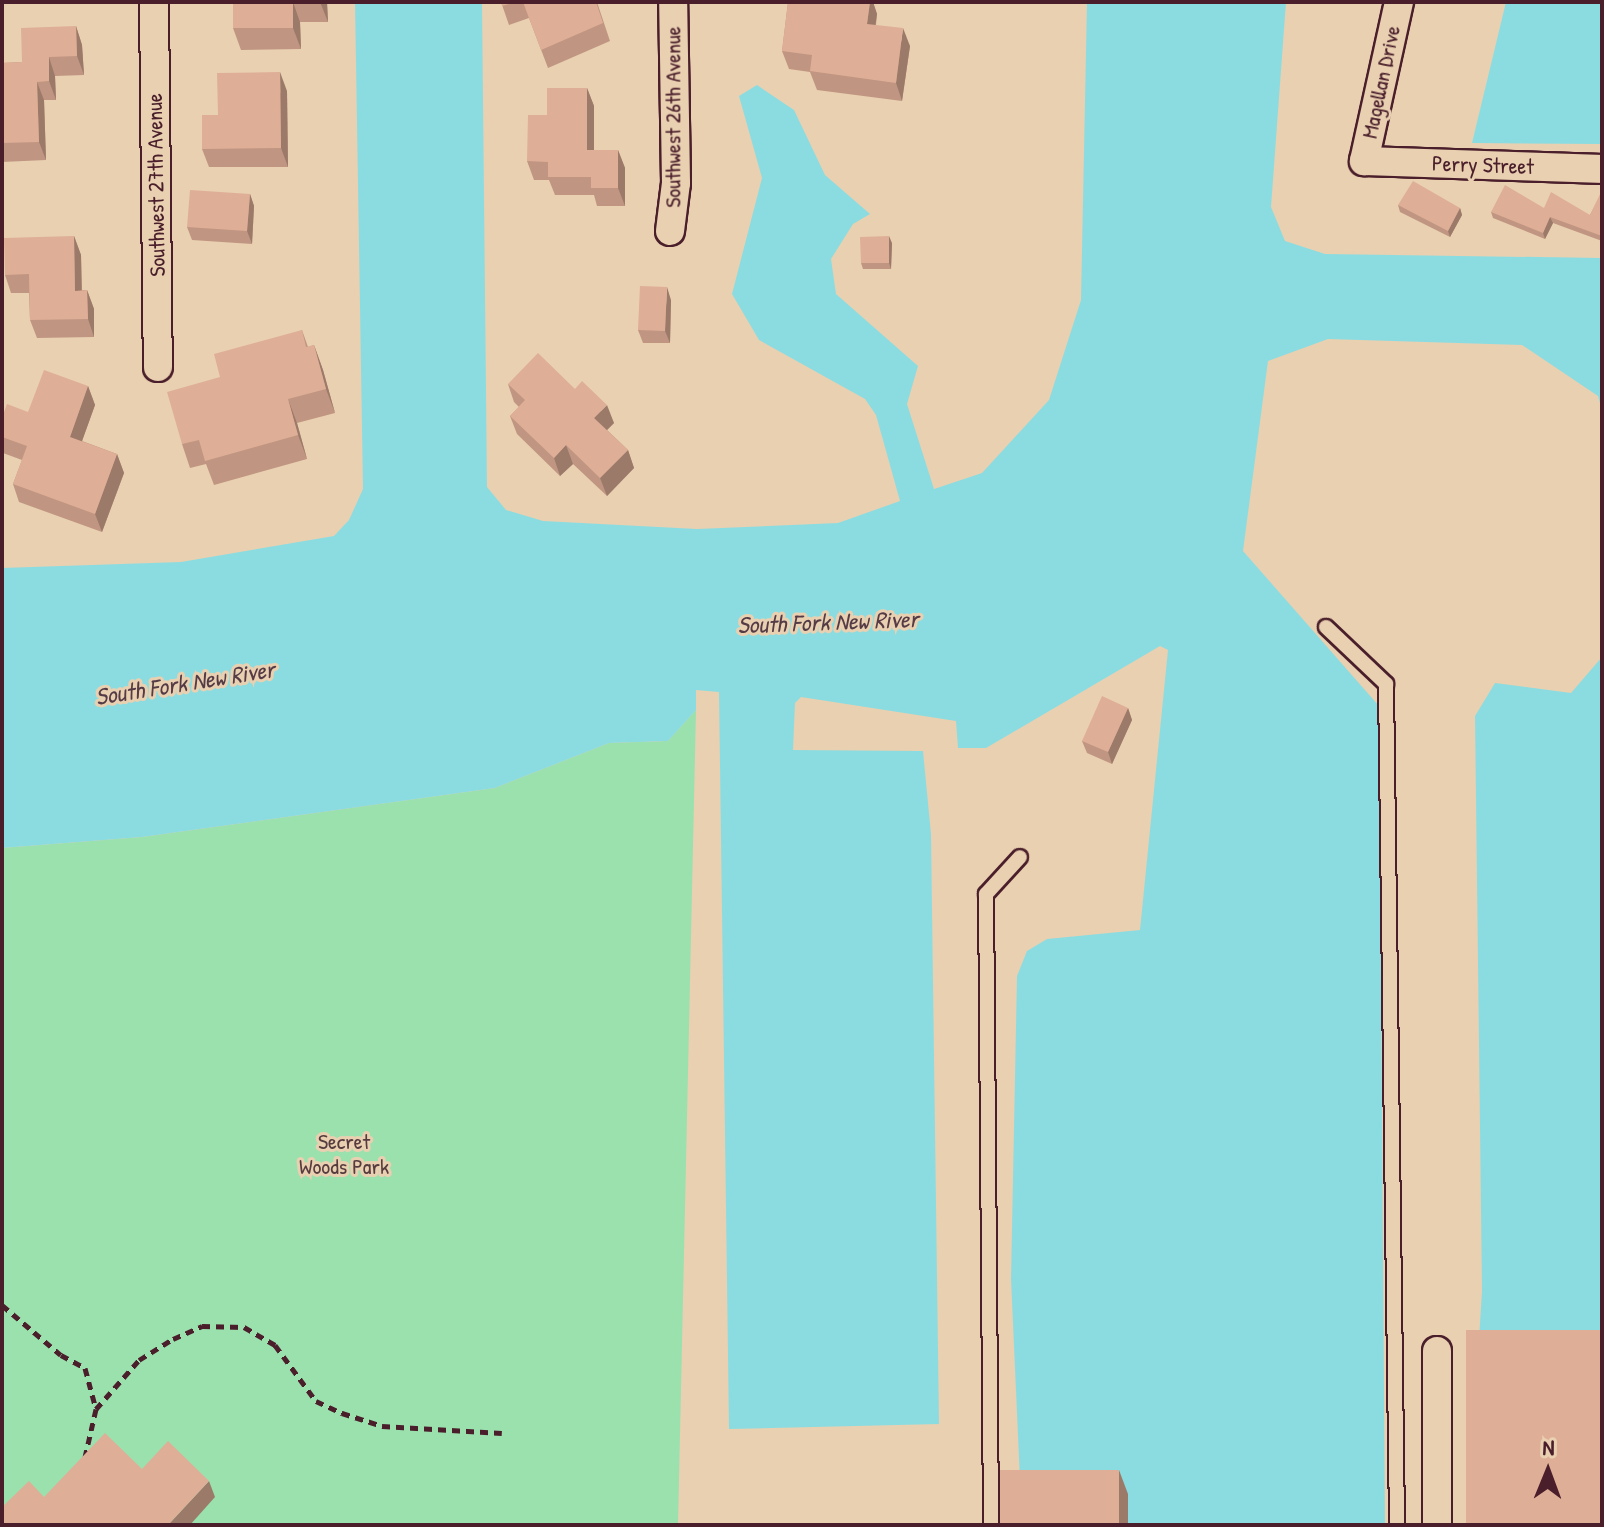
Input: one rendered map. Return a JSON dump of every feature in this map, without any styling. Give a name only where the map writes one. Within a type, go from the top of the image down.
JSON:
[{"type":"street","name":"Southwest 27th Avenue","points":[[154,2],[158,367]]},
{"type":"street","name":"Southwest 26th Avenue","points":[[670,231],[676,183],[673,2]]},
{"type":"street","name":"Magellan Drive","points":[[1364,161],[1399,2]]},
{"type":"street","name":"Perry Street","points":[[1364,161],[1602,169]]},
{"type":"street","points":[[1437,1351],[1437,1525]]},
{"type":"lane","points":[[1326,627],[1386,684],[1397,1525]]},
{"type":"lane","points":[[991,1525],[986,894],[1020,857]]},
{"type":"path","points":[[2,1305],[61,1355],[85,1368],[96,1409],[85,1463]]},
{"type":"path","points":[[96,1409],[139,1360],[173,1339],[202,1326],[244,1327],[275,1345],[316,1401],[342,1413],[382,1426],[502,1433]]},
{"type":"green space","name":"Secret Woods Park","points":[[696,710],[678,1525],[2,1525],[2,848],[142,837],[495,788],[609,743],[668,741]]},
{"type":"water","name":"South Fork New River","points":[[355,2],[482,2],[487,487],[506,510],[543,521],[697,529],[838,523],[900,501],[876,415],[865,399],[759,340],[732,294],[762,178],[739,96],[757,85],[794,110],[825,175],[870,214],[853,224],[831,259],[836,294],[918,366],[907,404],[934,489],[982,473],[1049,400],[1081,300],[1087,2],[1286,2],[1271,207],[1285,241],[1325,254],[1602,258],[1602,410],[1598,396],[1522,345],[1328,339],[1268,361],[1243,551],[1379,706],[1385,1525],[1022,1525],[1011,1279],[1017,976],[1027,951],[1047,939],[1140,930],[1168,650],[1160,646],[986,748],[958,748],[956,721],[801,697],[795,703],[793,750],[923,751],[931,834],[939,1424],[729,1429],[719,692],[696,690],[696,710],[668,741],[609,743],[495,788],[142,837],[2,848],[2,568],[181,562],[334,536],[349,520],[363,489]]},
{"type":"water","points":[[1506,2],[1602,2],[1602,144],[1472,143]]},
{"type":"water","points":[[1602,657],[1602,1525],[1478,1355],[1482,1291],[1475,716],[1495,683],[1571,693]]},
{"type":"building","points":[[233,2],[293,2],[293,28],[233,28]]},
{"type":"building","points":[[523,2],[596,2],[603,23],[541,50]]},
{"type":"building","points":[[788,2],[870,2],[867,24],[903,28],[896,83],[810,71],[812,55],[782,51]]},
{"type":"building","points":[[76,26],[77,56],[49,57],[49,81],[37,82],[39,142],[2,143],[2,63],[22,62],[21,28]]},
{"type":"building","points":[[280,72],[281,148],[202,149],[202,115],[218,115],[217,73]]},
{"type":"building","points":[[547,88],[587,88],[587,150],[618,150],[618,188],[591,188],[591,177],[548,177],[548,162],[527,161],[528,115],[547,115]]},
{"type":"building","points":[[1413,181],[1460,208],[1448,231],[1398,205]]},
{"type":"building","points":[[1505,185],[1544,208],[1551,192],[1590,215],[1602,192],[1602,236],[1550,217],[1543,233],[1491,212]]},
{"type":"building","points":[[190,190],[250,194],[247,231],[187,227]]},
{"type":"building","points":[[74,236],[75,291],[87,290],[88,319],[30,320],[29,274],[5,275],[4,238]]},
{"type":"building","points":[[889,236],[889,263],[861,263],[860,237]]},
{"type":"building","points":[[640,286],[667,287],[665,331],[638,330]]},
{"type":"building","points":[[302,330],[306,347],[314,345],[326,389],[288,399],[298,435],[205,461],[199,440],[182,444],[167,392],[220,377],[214,354]]},
{"type":"building","points":[[538,353],[575,389],[582,381],[607,405],[594,418],[628,450],[600,478],[566,445],[554,458],[510,416],[525,400],[508,384]]},
{"type":"building","points":[[44,370],[88,386],[70,437],[117,454],[95,514],[13,484],[27,446],[2,437],[2,418],[7,404],[28,412]]},
{"type":"building","points":[[1102,696],[1128,708],[1108,752],[1082,741]]},
{"type":"building","points":[[1466,1330],[1602,1330],[1602,1525],[1466,1525]]},
{"type":"building","points":[[105,1433],[142,1469],[168,1441],[209,1481],[168,1525],[2,1525],[2,1507],[29,1481],[44,1497]]},
{"type":"building","points":[[1000,1470],[1119,1470],[1119,1525],[1000,1525]]}]
